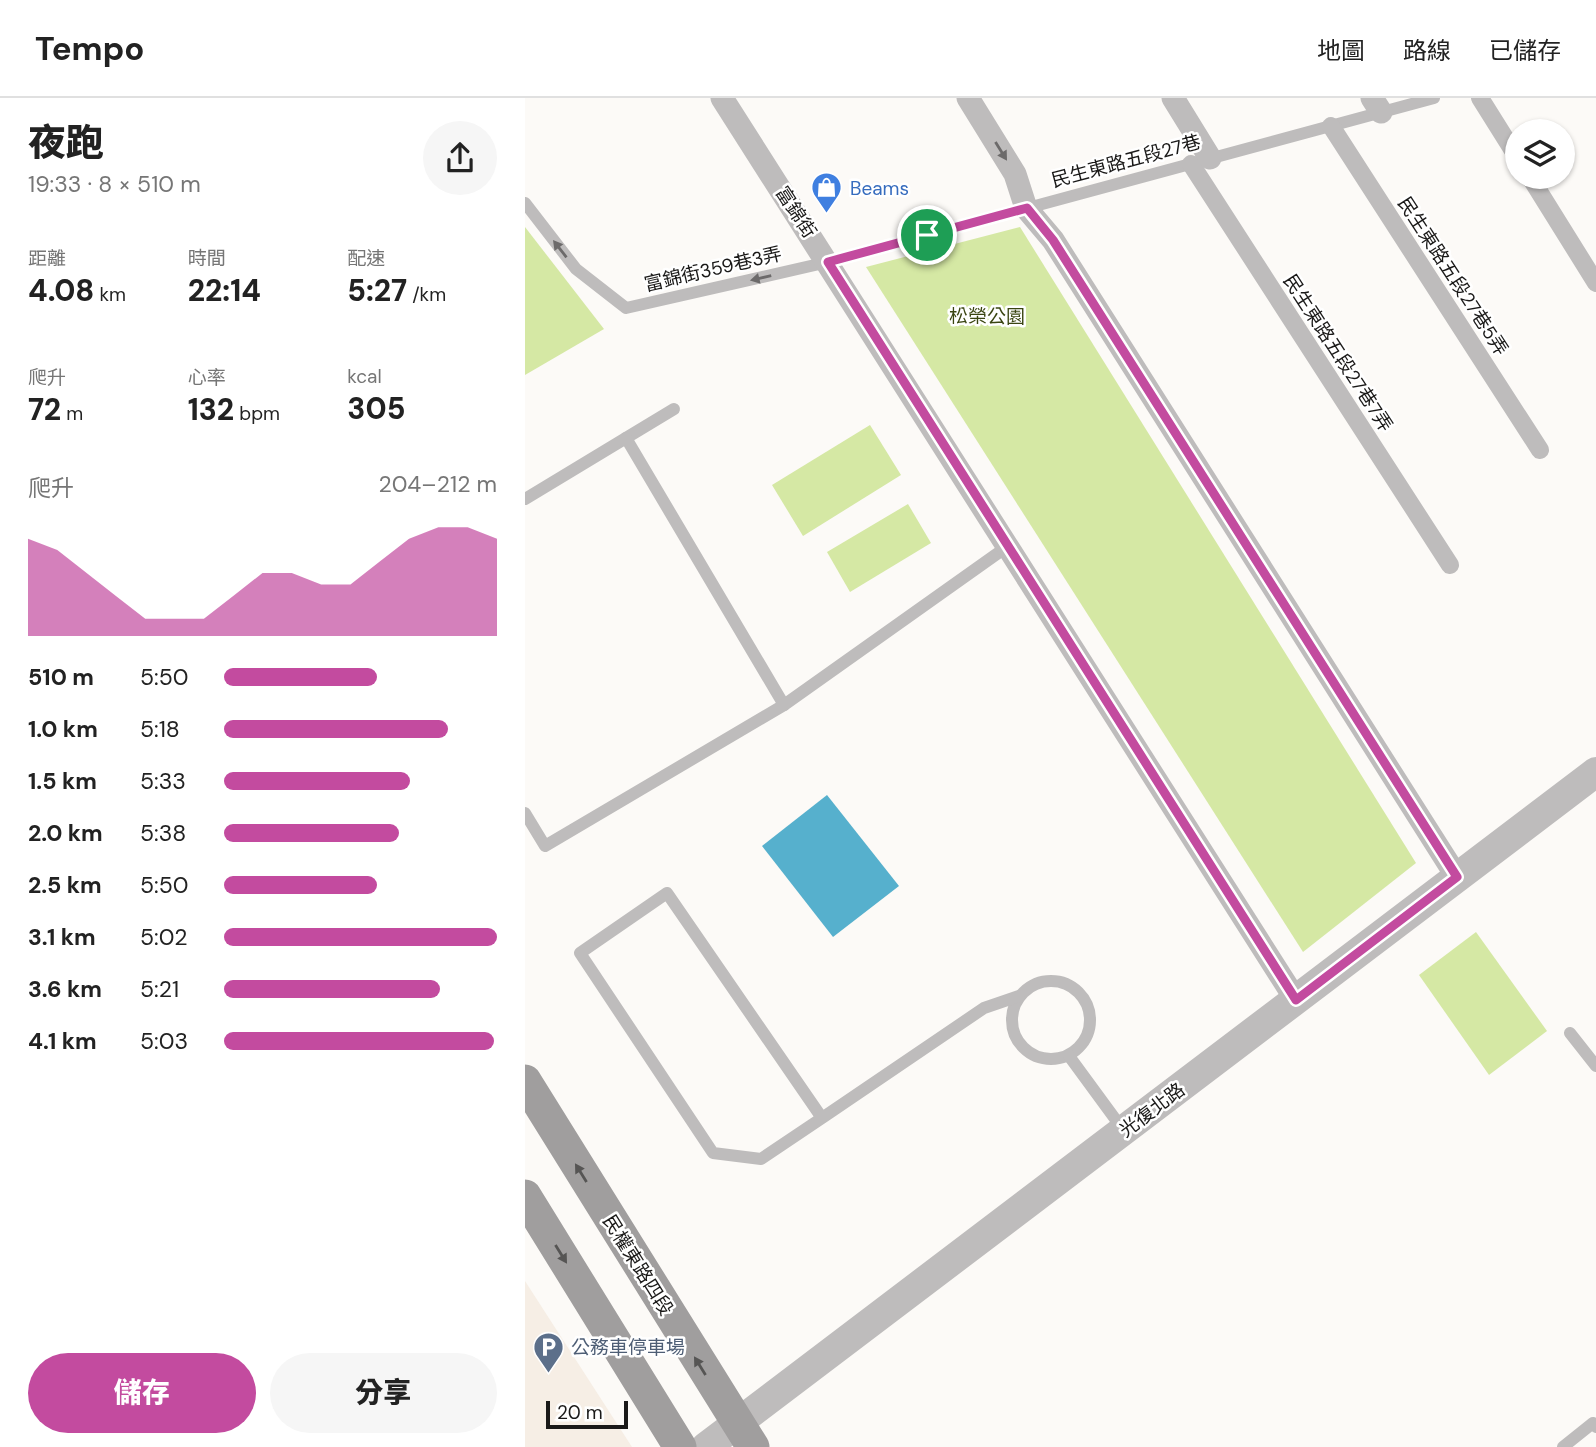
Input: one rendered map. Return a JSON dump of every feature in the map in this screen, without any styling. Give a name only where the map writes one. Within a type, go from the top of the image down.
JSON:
[{"type":"main road","name":"民權東路四段","points":[[525,1081],[745,1435]]},
{"type":"main road","points":[[525,1196],[680,1447]]},
{"type":"street","name":"富錦街","points":[[722,98],[1296,1000]]},
{"type":"street","points":[[968,98],[1015,174],[1027,208],[1053,240],[1457,877]]},
{"type":"street","points":[[1173,98],[1201,161]]},
{"type":"street","points":[[1480,98],[1505,138]]},
{"type":"street","name":"民生東路五段27巷5弄","points":[[1331,126],[1540,450]]},
{"type":"street","name":"民生東路五段27巷7弄","points":[[1201,161],[1450,565]]},
{"type":"street","points":[[1537,189],[1596,283]]},
{"type":"street","name":"光復北路","points":[[706,1447],[745,1435],[1124,1131],[1596,772]]},
{"type":"lane","name":"民生東路五段27巷","points":[[828,262],[1331,126],[1376,105],[1434,98]]},
{"type":"lane","name":"富錦街359巷3弄","points":[[525,203],[576,269],[627,308],[828,262]]},
{"type":"lane","points":[[525,499],[674,409]]},
{"type":"lane","points":[[626,438],[784,705]]},
{"type":"lane","points":[[525,813],[545,846],[784,705],[1008,546]]},
{"type":"lane","points":[[822,1118],[667,893],[580,953],[713,1153],[761,1159],[822,1118],[984,1007],[1019,996],[1033,985],[1050,981],[1067,984],[1081,995],[1089,1010],[1090,1028],[1083,1044],[1069,1056],[1052,1060],[1035,1056],[1021,1046],[1013,1030],[1012,1012],[1019,996]]},
{"type":"lane","points":[[1570,1033],[1596,1066]]},
{"type":"lane","points":[[1069,1056],[1124,1131]]},
{"type":"lane","points":[[1563,1447],[1593,1423],[1596,1427]]},
{"type":"shaded area","name":"公務車停車場","points":[[525,1281],[632,1447],[525,1447]]},
{"type":"green space","points":[[525,227],[604,329],[525,375]]},
{"type":"green space","name":"松榮公園","points":[[1020,227],[1416,863],[1303,952],[866,267]]},
{"type":"green space","points":[[870,425],[901,475],[803,536],[772,485]]},
{"type":"green space","points":[[908,504],[931,543],[850,592],[827,552]]},
{"type":"green space","points":[[1476,932],[1547,1031],[1489,1075],[1419,975]]},
{"type":"water","points":[[827,795],[899,886],[833,937],[762,846]]},
{"type":"place","name":"Beams","points":[[827,215]]},
{"type":"place","name":"公務車停車場","points":[[548,1374]]},
{"type":"route","points":[[1027,208],[1053,240],[1457,877],[1296,1000],[828,262],[927,235],[1027,208]]}]
